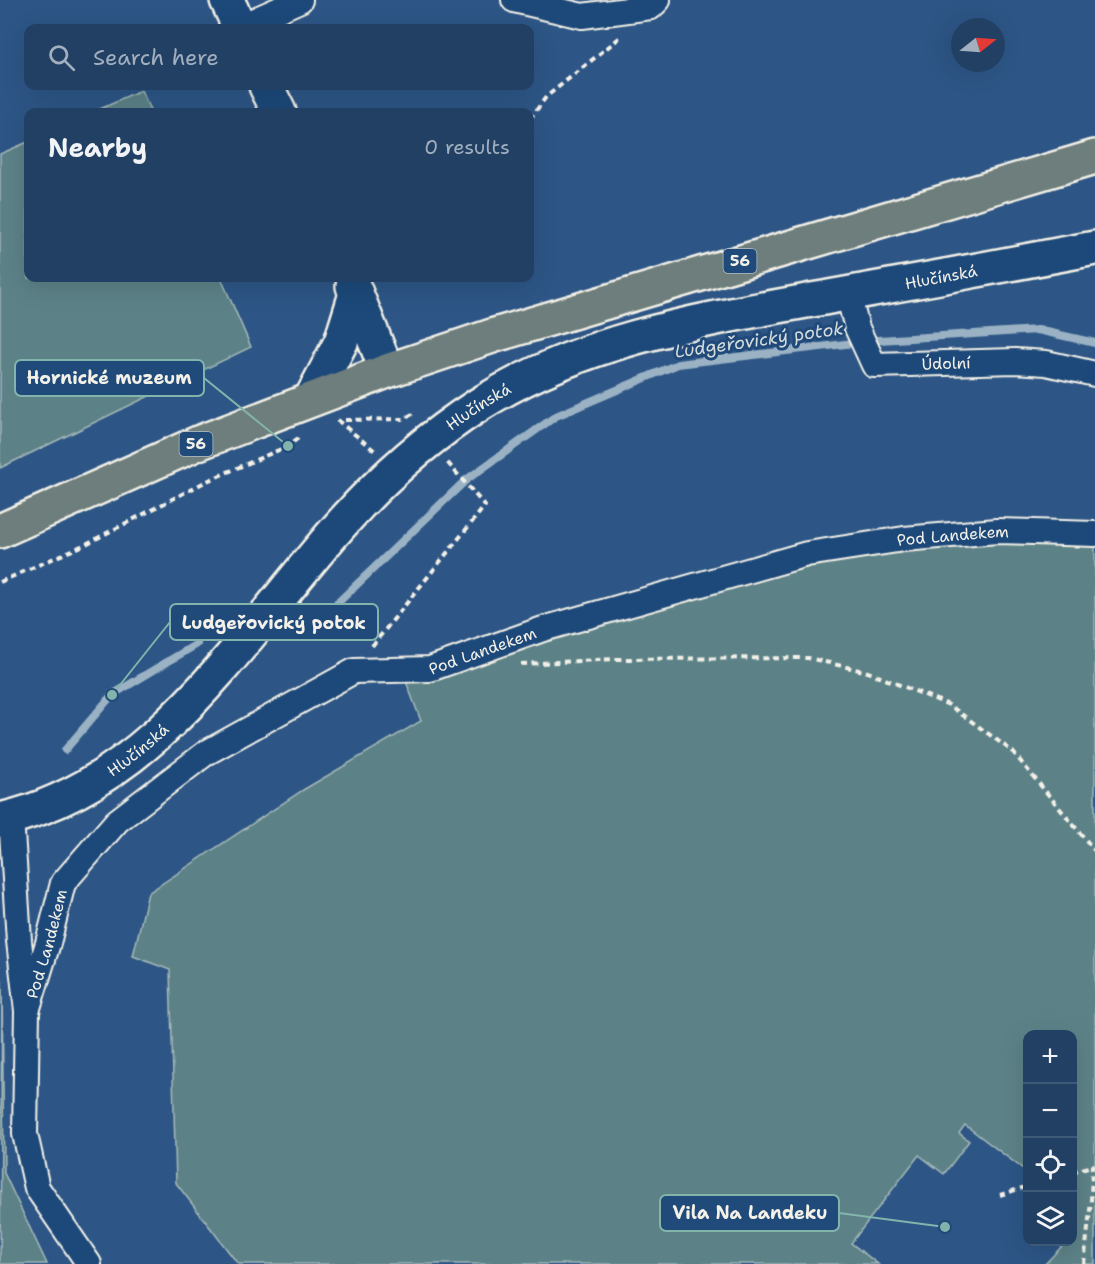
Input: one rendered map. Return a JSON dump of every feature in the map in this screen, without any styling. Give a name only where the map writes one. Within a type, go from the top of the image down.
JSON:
[{"type":"main road","name":"56","points":[[0,531],[198,443],[320,410],[387,371],[517,328],[1095,157]]},
{"type":"street","points":[[236,19],[300,0]]},
{"type":"street","points":[[514,0],[582,16],[655,4]]},
{"type":"street","points":[[268,90],[277,108]]},
{"type":"street","name":"Hlučínská","points":[[5,818],[64,797],[108,772],[174,718],[229,660],[319,549],[392,470],[426,441],[482,403],[551,368],[601,347],[697,321],[1095,248]]},
{"type":"street","points":[[353,286],[387,371]]},
{"type":"street","points":[[320,410],[341,342],[353,286]]},
{"type":"street","name":"Údolní","points":[[848,294],[862,339],[874,365],[1015,361],[1046,363],[1095,374]]},
{"type":"street","name":"Pod Landekem","points":[[27,1011],[48,943],[63,882],[117,821],[206,753],[354,671],[430,669],[543,629],[807,554],[904,539],[997,531],[1071,531],[1095,534]]},
{"type":"street","name":"Pod Landekem","points":[[5,818],[27,1011],[24,1134],[37,1188],[89,1264]]},
{"type":"path","points":[[534,114],[546,97],[612,46],[655,4]]},
{"type":"path","points":[[338,420],[404,419],[421,409]]},
{"type":"path","points":[[320,410],[338,420],[378,453],[392,470]]},
{"type":"path","points":[[0,582],[86,544],[207,481],[288,446],[304,434]]},
{"type":"path","points":[[354,671],[398,611],[485,506],[481,498],[452,468]]},
{"type":"path","points":[[615,659],[808,658],[868,672],[949,705],[1012,752],[1095,851]]},
{"type":"path","points":[[1077,1170],[1094,1165],[1084,1264]]},
{"type":"path","points":[[1000,1195],[1023,1188]]},
{"type":"green space","points":[[141,91],[149,108],[102,108]]},
{"type":"green space","points":[[24,144],[24,282],[223,282],[251,347],[0,468],[0,154]]},
{"type":"green space","points":[[1004,540],[1095,543],[1095,1264],[1045,1264],[1062,1246],[1077,1246],[1077,1030],[1023,1030],[1023,1169],[965,1125],[959,1133],[969,1141],[944,1174],[919,1155],[851,1243],[878,1264],[238,1264],[176,1183],[170,970],[133,956],[148,893],[303,790],[421,721],[404,676],[811,562],[926,546]]},
{"type":"green space","points":[[2,980],[4,1173],[47,1264],[0,1264]]},
{"type":"waterway","name":"Ludgeřovický potok","points":[[303,636],[466,480],[556,416],[678,364],[879,340],[1038,330],[1095,343]]},
{"type":"waterway","name":"Ludgeřovický potok","points":[[65,750],[112,695],[197,644]]},
{"type":"place","name":"Hornické muzeum","points":[[288,446]]},
{"type":"place","name":"Ludgeřovický potok","points":[[112,695]]},
{"type":"place","name":"Vila Na Landeku","points":[[945,1227]]}]
